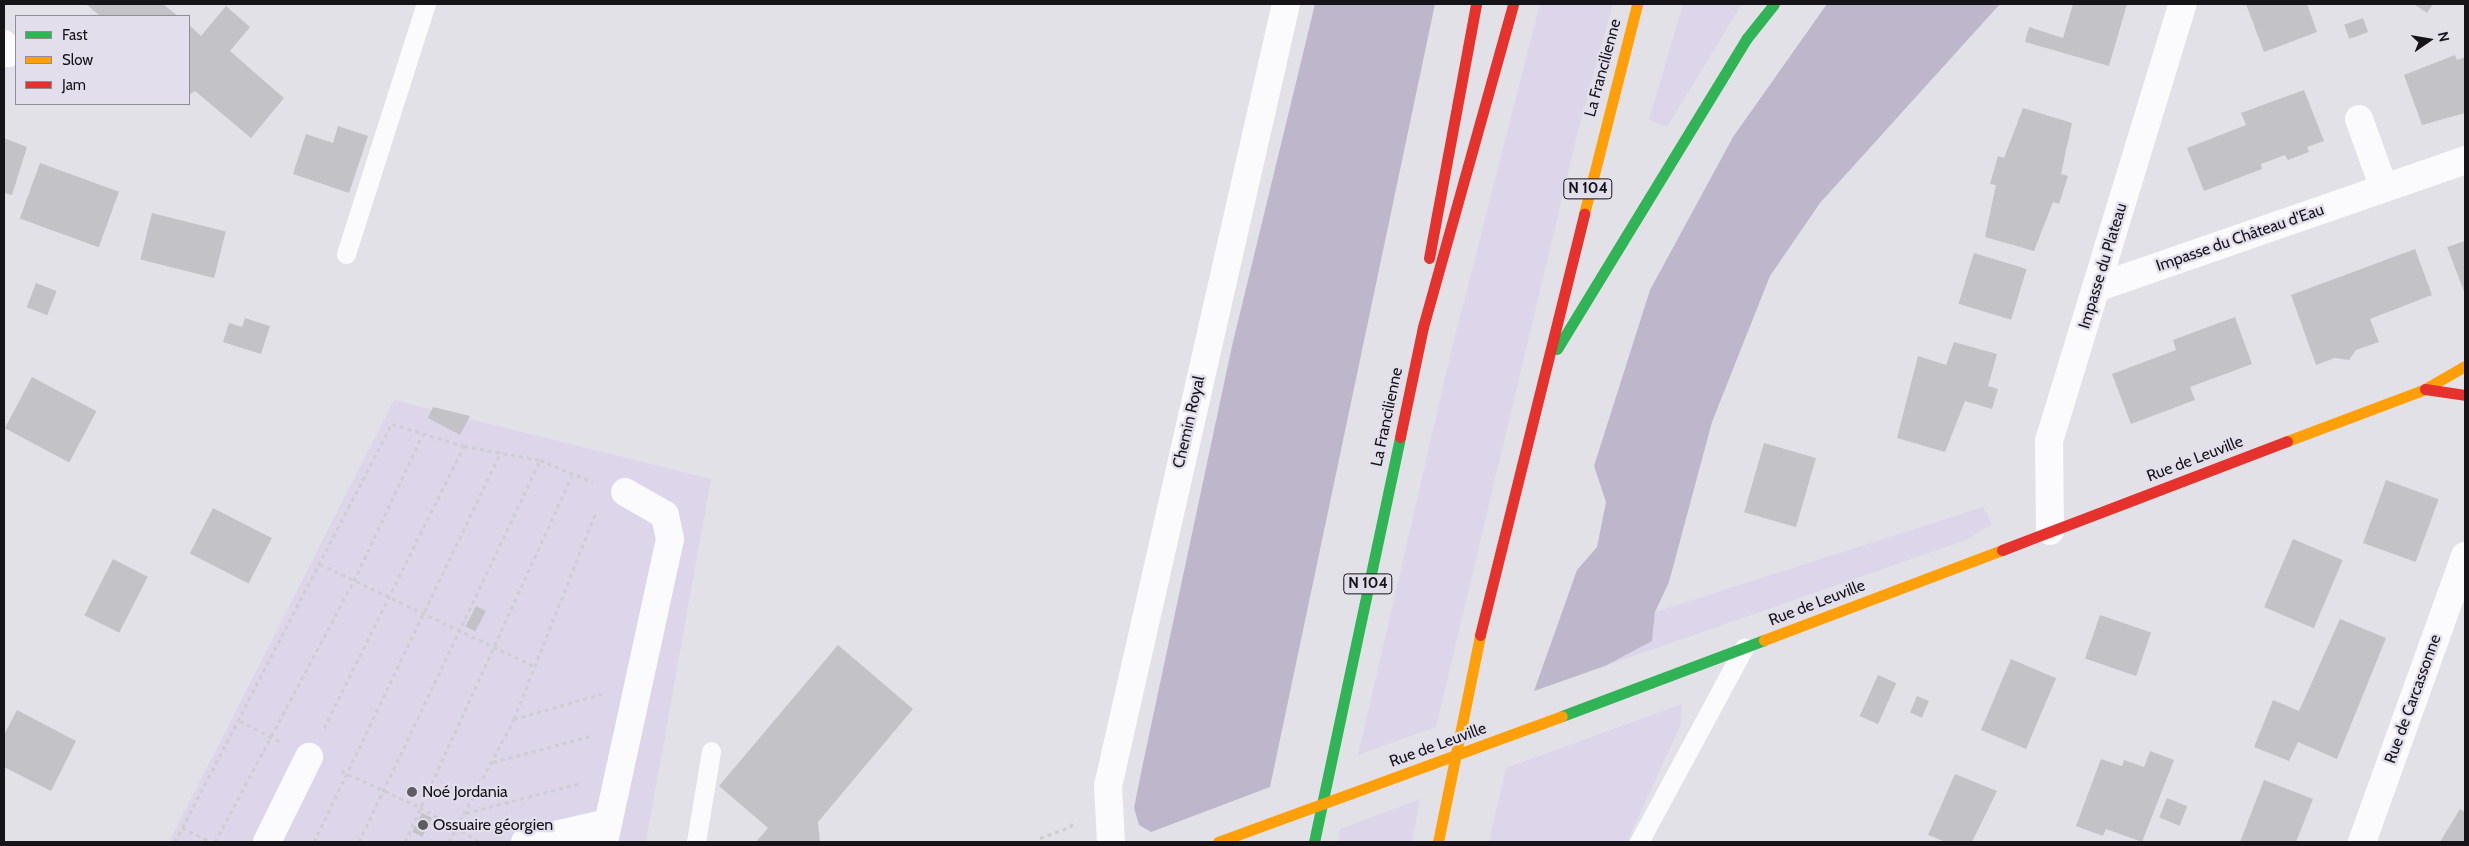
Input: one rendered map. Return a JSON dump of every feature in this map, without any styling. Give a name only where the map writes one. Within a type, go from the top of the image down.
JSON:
[{"type":"main road","points":[[1424,327],[1431,230],[1476,4]]},
{"type":"main road","name":"La Francilienne","points":[[1314,842],[1424,327],[1513,4]]},
{"type":"main road","name":"La Francilienne","points":[[1438,842],[1494,569],[1637,4]]},
{"type":"main road","points":[[1542,374],[1681,143],[1747,38],[1774,4]]},
{"type":"main road","name":"Rue de Leuville","points":[[1218,842],[1628,692],[2425,389],[2465,366]]},
{"type":"main road","name":"Rue de Leuville","points":[[2425,389],[2465,395]]},
{"type":"street","name":"Chemin Royal","points":[[1111,842],[1108,786],[1286,4]]},
{"type":"street","name":"Impasse du Plateau","points":[[2050,531],[2049,441],[2183,4]]},
{"type":"street","points":[[2359,119],[2384,188]]},
{"type":"street","name":"Impasse du Château d'Eau","points":[[2096,288],[2465,160]]},
{"type":"street","points":[[525,842],[606,833],[670,539],[665,515],[616,489]]},
{"type":"street","name":"Rue de Carcassonne","points":[[2362,842],[2465,556]]},
{"type":"street","points":[[267,842],[309,757]]},
{"type":"lane","points":[[346,254],[426,4]]},
{"type":"lane","points":[[1639,842],[1744,648]]},
{"type":"lane","points":[[696,842],[711,751]]},
{"type":"path","points":[[175,842],[240,721],[392,424],[464,446],[501,451],[540,460],[572,476],[616,489],[534,666],[514,718],[493,762],[449,842]]},
{"type":"path","points":[[182,828],[213,842],[272,737],[354,580],[423,434]]},
{"type":"path","points":[[309,757],[464,446]]},
{"type":"path","points":[[314,842],[349,775],[501,451]]},
{"type":"path","points":[[359,842],[540,460]]},
{"type":"path","points":[[405,842],[572,476]]},
{"type":"path","points":[[320,564],[534,666]]},
{"type":"path","points":[[514,718],[640,682]]},
{"type":"path","points":[[240,721],[309,757],[422,808],[480,842]]},
{"type":"path","points":[[493,762],[630,726]]},
{"type":"path","points":[[465,813],[618,774]]},
{"type":"path","points":[[1040,838],[1071,827],[1076,808]]},
{"type":"shaded area","points":[[1315,4],[1435,4],[1270,787],[1151,832],[1139,825],[1134,808],[1232,346]]},
{"type":"shaded area","points":[[1540,4],[1613,4],[1579,127],[1436,727],[1358,755],[1452,348]]},
{"type":"shaded area","points":[[1683,4],[1742,4],[1667,127],[1649,120]]},
{"type":"shaded area","points":[[1827,4],[2000,4],[1820,203],[1770,276],[1712,422],[1669,582],[1655,612],[1652,641],[1605,666],[1534,691],[1577,570],[1597,547],[1606,502],[1594,466],[1650,290],[1733,137]]},
{"type":"shaded area","points":[[394,400],[711,479],[646,842],[169,842]]},
{"type":"shaded area","points":[[1983,507],[1992,524],[1966,540],[1605,666],[1652,641],[1655,612]]},
{"type":"shaded area","points":[[1682,704],[1681,724],[1627,842],[1489,842],[1506,768]]},
{"type":"shaded area","points":[[1420,799],[1412,842],[1338,842],[1340,829]]},
{"type":"building","points":[[86,4],[163,4],[177,15],[99,15]]},
{"type":"building","points":[[2073,4],[2127,4],[2109,66],[2025,42],[2029,27],[2063,38]]},
{"type":"building","points":[[2246,4],[2307,4],[2317,32],[2264,52]]},
{"type":"building","points":[[2414,4],[2433,4],[2427,13]]},
{"type":"building","points":[[226,6],[250,27],[230,51],[284,98],[251,138],[195,91],[190,94],[190,26],[201,36]]},
{"type":"building","points":[[2363,18],[2368,32],[2349,39],[2344,25]]},
{"type":"building","points":[[2455,55],[2457,60],[2465,57],[2465,113],[2422,125],[2404,75]]},
{"type":"building","points":[[2304,90],[2324,141],[2307,147],[2309,152],[2288,160],[2285,155],[2261,164],[2262,169],[2204,191],[2187,148],[2246,125],[2241,113]]},
{"type":"building","points":[[2023,108],[2072,123],[2061,174],[2068,176],[2059,204],[2053,202],[2034,251],[1985,237],[1996,185],[1990,184],[1998,156],[2004,158]]},
{"type":"building","points":[[338,126],[368,136],[349,193],[293,174],[306,134],[333,143]]},
{"type":"building","points":[[4,138],[27,147],[12,195],[4,193]]},
{"type":"building","points":[[40,163],[119,192],[99,247],[20,218]]},
{"type":"building","points":[[152,213],[226,231],[214,278],[140,260]]},
{"type":"building","points":[[2465,241],[2465,294],[2447,247]]},
{"type":"building","points":[[2415,249],[2432,295],[2370,319],[2379,342],[2356,350],[2349,360],[2335,358],[2316,365],[2291,295]]},
{"type":"building","points":[[1974,253],[2027,269],[2011,320],[1959,304]]},
{"type":"building","points":[[36,283],[57,291],[47,315],[27,307]]},
{"type":"building","points":[[2235,317],[2252,364],[2190,387],[2195,400],[2131,424],[2112,374],[2176,350],[2173,340]]},
{"type":"building","points":[[245,318],[270,326],[261,354],[223,342],[229,323],[242,327]]},
{"type":"building","points":[[1954,342],[1997,354],[1988,386],[1998,389],[1992,409],[1965,401],[1945,452],[1897,438],[1918,356],[1946,365]]},
{"type":"building","points":[[32,377],[96,411],[69,462],[5,428]]},
{"type":"building","points":[[433,407],[470,416],[460,435],[428,418]]},
{"type":"building","points":[[1764,443],[1816,458],[1796,527],[1744,512]]},
{"type":"building","points":[[2386,480],[2439,499],[2416,562],[2363,543]]},
{"type":"building","points":[[213,508],[272,538],[249,583],[190,553]]},
{"type":"building","points":[[2293,539],[2343,560],[2314,628],[2264,607]]},
{"type":"building","points":[[113,559],[148,577],[119,633],[84,615]]},
{"type":"building","points":[[476,606],[486,611],[475,631],[466,626]]},
{"type":"building","points":[[2100,615],[2151,633],[2136,676],[2085,658]]},
{"type":"building","points":[[2340,619],[2386,638],[2337,759],[2298,742],[2289,761],[2254,747],[2273,700],[2299,711]]},
{"type":"building","points":[[838,645],[913,709],[818,822],[820,842],[756,842],[768,828],[719,786]]},
{"type":"building","points":[[2011,659],[2056,678],[2026,749],[1981,730]]},
{"type":"building","points":[[1878,675],[1896,683],[1878,724],[1860,716]]},
{"type":"building","points":[[1917,696],[1929,701],[1922,718],[1910,713]]},
{"type":"building","points":[[17,710],[76,741],[51,791],[4,767],[4,735]]},
{"type":"building","points":[[2150,751],[2174,760],[2142,842],[2106,829],[2103,836],[2076,826],[2101,759],[2122,766],[2124,760],[2144,767]]},
{"type":"building","points":[[1955,774],[1997,791],[1972,842],[1946,842],[1928,835]]},
{"type":"building","points":[[2264,780],[2313,799],[2296,842],[2240,842]]},
{"type":"building","name":"Noé Jordania","points":[[408,786],[419,791],[417,797],[405,793]]},
{"type":"building","points":[[2167,798],[2187,806],[2180,826],[2159,817]]},
{"type":"building","points":[[2460,809],[2465,812],[2465,842],[2440,842]]},
{"type":"building","name":"Ossuaire géorgien","points":[[422,813],[432,818],[422,837],[412,832]]},
{"type":"traffic: fast","points":[[1557,349],[1747,38],[1774,4]]},
{"type":"traffic: fast","points":[[1314,842],[1400,437]]},
{"type":"traffic: fast","points":[[1562,716],[1764,640]]},
{"type":"traffic: slow","points":[[1584,214],[1637,4]]},
{"type":"traffic: slow","points":[[2287,441],[2425,389],[2465,366]]},
{"type":"traffic: slow","points":[[1764,640],[2002,550]]},
{"type":"traffic: slow","points":[[1438,842],[1480,635]]},
{"type":"traffic: slow","points":[[1218,842],[1562,716]]},
{"type":"traffic: jam","points":[[1429,258],[1476,4]]},
{"type":"traffic: jam","points":[[1400,437],[1423,327],[1513,4]]},
{"type":"traffic: jam","points":[[1480,635],[1584,214]]},
{"type":"traffic: jam","points":[[2425,389],[2465,395]]},
{"type":"traffic: jam","points":[[2002,550],[2287,441]]},
{"type":"place","name":"Noé Jordania","points":[[412,792]]},
{"type":"place","name":"Ossuaire géorgien","points":[[423,825]]}]
